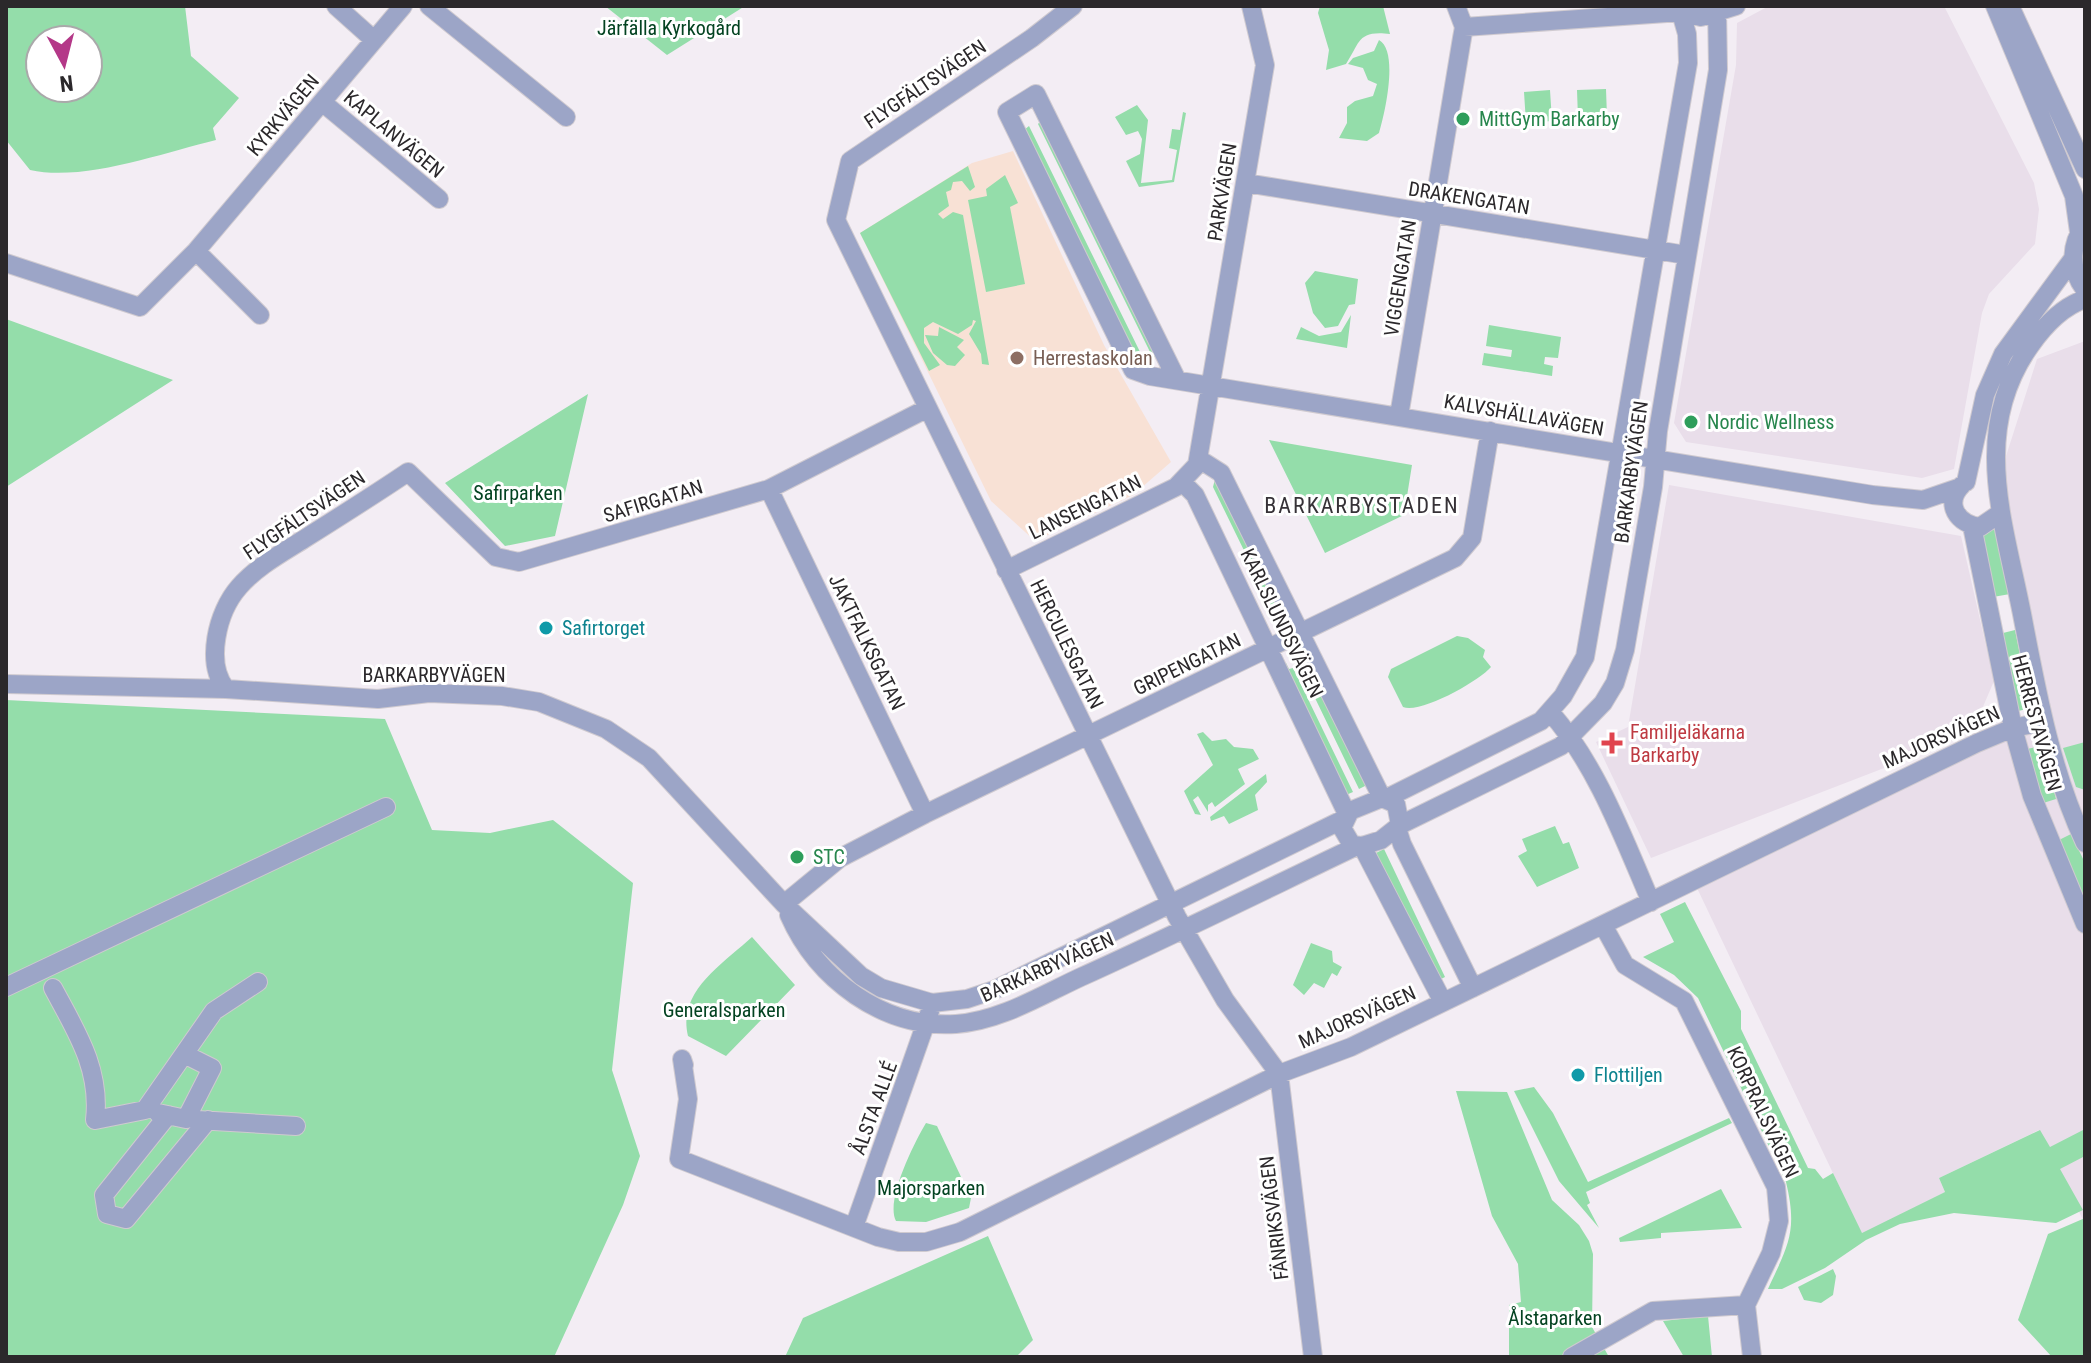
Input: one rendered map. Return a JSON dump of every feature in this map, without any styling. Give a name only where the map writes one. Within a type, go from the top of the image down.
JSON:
[{"type":"street","points":[[336,6],[374,40]]},
{"type":"street","name":"KYRKVÄGEN","points":[[6,263],[140,307],[196,251],[403,6]]},
{"type":"street","points":[[429,6],[566,117]]},
{"type":"street","name":"FLYGFÄLTSVÄGEN","points":[[836,220],[841,210],[850,161],[1032,38],[1073,6]]},
{"type":"street","name":"PARKVÄGEN","points":[[1212,385],[1265,65],[1251,6]]},
{"type":"street","points":[[1456,6],[1464,27],[1684,8],[1701,17],[1736,6]]},
{"type":"street","points":[[1995,6],[2074,196],[2082,228],[2072,260],[2003,354],[1985,395],[1962,485],[1953,500],[1955,513],[1962,522],[1972,526],[1988,525],[1999,514]]},
{"type":"street","points":[[2010,6],[2083,164]]},
{"type":"street","name":"BARKARBYVÄGEN","points":[[6,684],[226,689],[485,703],[572,716],[606,729],[649,758],[784,904],[861,976],[881,988],[932,1003],[967,999],[994,990],[1345,816],[1364,802],[1384,798],[1523,732],[1551,713],[1576,677],[1587,649],[1688,63],[1684,8]]},
{"type":"street","name":"BARKARBYVÄGEN","points":[[784,904],[802,945],[830,976],[859,1000],[928,1023],[985,1019],[1184,930],[1360,846],[1381,840],[1399,826],[1572,737],[1603,703],[1619,670],[1656,461],[1686,255],[1718,70],[1717,10]]},
{"type":"street","name":"VIGGENGATAN","points":[[1399,416],[1464,27]]},
{"type":"street","points":[[1177,380],[1036,94],[1007,112],[1133,370],[1177,380],[1212,385],[1199,459],[1182,482]]},
{"type":"street","name":"KAPLANVÄGEN","points":[[322,102],[439,199]]},
{"type":"street","name":"DRAKENGATAN","points":[[1246,183],[1686,255]]},
{"type":"street","name":"HERCULESGATAN","points":[[836,220],[1170,904],[1225,1000],[1279,1074]]},
{"type":"street","points":[[196,251],[260,315]]},
{"type":"street","points":[[2072,260],[2075,274],[2085,290]]},
{"type":"street","name":"HERRESTAVÄGEN","points":[[2085,299],[2052,320],[2012,375],[1997,422],[1996,488],[2043,722],[2072,816],[2085,843]]},
{"type":"street","name":"KALVSHÄLLAVÄGEN","points":[[1212,385],[1656,461],[1923,500],[1955,513]]},
{"type":"street","name":"SAFIRGATAN","points":[[408,472],[496,557],[519,562],[769,489],[928,408]]},
{"type":"street","name":"GRIPENGATAN","points":[[784,904],[840,858],[925,814],[1405,585],[1466,549],[1475,527],[1490,431]]},
{"type":"street","name":"KARLSLUNDSVÄGEN","points":[[1199,459],[1221,473],[1299,635],[1384,798]]},
{"type":"street","name":"FLYGFÄLTSVÄGEN","points":[[226,689],[216,677],[213,655],[223,616],[238,587],[276,557],[408,472]]},
{"type":"street","points":[[1962,485],[1982,480],[1996,488]]},
{"type":"street","name":"KARLSLUNDSVÄGEN","points":[[1182,482],[1195,495],[1345,816]]},
{"type":"street","name":"LANSENGATAN","points":[[1006,570],[1182,482]]},
{"type":"street","name":"KALVSHÄLLAVÄGEN","points":[[1923,500],[1962,485]]},
{"type":"street","name":"JAKTFALKSGATAN","points":[[769,489],[925,814]]},
{"type":"street","name":"HERRESTAVÄGEN","points":[[1972,526],[2013,728],[2032,796],[2085,924]]},
{"type":"street","points":[[1551,713],[1572,737],[1595,779],[1651,902]]},
{"type":"street","name":"MAJORSVÄGEN","points":[[684,1065],[682,1059],[688,1099],[679,1159],[854,1227],[899,1242],[926,1242],[960,1232],[1279,1074],[1351,1047],[2013,728],[2043,722]]},
{"type":"street","points":[[1384,798],[1400,809],[1402,844],[1473,988]]},
{"type":"street","points":[[6,987],[386,807]]},
{"type":"street","points":[[1345,816],[1344,836],[1360,846],[1443,1002]]},
{"type":"street","name":"KORPRALSVÄGEN","points":[[1603,925],[1625,965],[1684,1001],[1776,1187],[1779,1221],[1771,1253],[1746,1305]]},
{"type":"street","points":[[145,1110],[214,1011],[258,982]]},
{"type":"street","points":[[53,988],[88,1054],[98,1094],[95,1120],[145,1110],[177,1117],[296,1126]]},
{"type":"street","name":"ÅLSTA ALLÉ","points":[[854,1227],[928,1023],[932,1003]]},
{"type":"street","points":[[184,1054],[212,1068],[177,1117],[135,1156],[104,1195],[107,1214],[126,1219],[208,1120]]},
{"type":"street","name":"FÄNRIKSVÄGEN","points":[[1279,1074],[1313,1357]]},
{"type":"street","points":[[135,1156],[162,1177]]},
{"type":"street","points":[[1572,1357],[1653,1311],[1746,1305],[1752,1357]]},
{"type":"shaded area","points":[[1769,6],[1944,6],[2034,183],[2039,209],[2035,244],[1989,294],[1982,313],[1954,469],[1922,478],[1686,442],[1674,423],[1736,65],[1737,23]]},
{"type":"shaded area","name":"Herrestaskolan","points":[[1013,151],[1104,345],[1171,462],[1133,495],[1035,541],[991,501],[860,233],[972,163]]},
{"type":"shaded area","points":[[2085,341],[2085,1224],[2039,1130],[1939,1178],[1945,1192],[1862,1234],[1697,888],[1983,747],[2052,728],[2000,475],[2037,359]]},
{"type":"shaded area","points":[[1669,485],[1961,536],[1994,681],[1973,730],[1936,748],[1651,858],[1596,742],[1628,727]]},
{"type":"green space","points":[[6,6],[185,6],[191,56],[239,98],[213,128],[216,140],[98,169],[51,173],[30,170],[6,140]]},
{"type":"green space","name":"Järfälla Kyrkogård","points":[[605,6],[745,6],[667,55]]},
{"type":"green space","points":[[1320,6],[1383,6],[1390,34],[1365,36],[1346,64],[1326,70],[1329,50],[1318,13]]},
{"type":"green space","points":[[1379,40],[1385,46],[1389,69],[1387,98],[1379,133],[1367,141],[1339,138],[1347,123],[1347,107],[1355,101],[1373,96],[1377,84],[1368,80],[1363,68],[1348,64],[1353,58],[1374,51]]},
{"type":"green space","points":[[1606,89],[1607,117],[1578,118],[1577,90]]},
{"type":"green space","points":[[1550,90],[1552,121],[1526,123],[1524,92]]},
{"type":"green space","points":[[1137,105],[1148,120],[1141,183],[1172,180],[1177,150],[1169,148],[1172,129],[1180,130],[1183,112],[1186,113],[1174,182],[1139,187],[1126,161],[1140,154],[1142,139],[1138,131],[1126,135],[1115,117]]},
{"type":"green space","points":[[1043,118],[1161,360],[1152,356],[1038,124]]},
{"type":"green space","points":[[1029,126],[1144,360],[1141,362],[1133,353],[1024,130]]},
{"type":"green space","points":[[968,166],[975,187],[970,191],[962,181],[953,182],[951,190],[946,192],[949,206],[938,214],[943,219],[953,212],[963,215],[989,365],[982,364],[981,354],[969,334],[976,321],[973,320],[972,325],[958,334],[933,322],[924,328],[924,343],[940,365],[929,371],[860,233]]},
{"type":"green space","points":[[1005,175],[1018,203],[1010,207],[1025,284],[986,292],[968,200],[987,196],[986,189]]},
{"type":"green space","points":[[1315,271],[1358,279],[1355,304],[1349,305],[1338,326],[1325,328],[1313,313],[1305,283]]},
{"type":"green space","points":[[1351,315],[1347,348],[1296,339],[1301,327],[1319,336],[1341,332]]},
{"type":"green space","points":[[6,319],[173,380],[6,487]]},
{"type":"green space","points":[[1489,325],[1561,337],[1558,358],[1545,357],[1544,364],[1553,366],[1552,376],[1482,365],[1484,353],[1511,357],[1512,350],[1486,346]]},
{"type":"green space","points":[[939,327],[964,340],[957,347],[965,355],[955,366],[947,365],[933,353],[925,335],[938,336]]},
{"type":"green space","name":"Safirparken","points":[[588,394],[555,536],[505,546],[445,483]]},
{"type":"green space","points":[[1269,440],[1412,465],[1404,515],[1325,553]]},
{"type":"green space","points":[[1215,479],[1286,618],[1276,616],[1213,487]]},
{"type":"green space","points":[[1996,527],[2010,594],[1993,597],[1981,532]]},
{"type":"green space","points":[[2015,630],[2031,708],[2014,712],[1999,634]]},
{"type":"green space","points":[[1457,636],[1468,638],[1485,650],[1483,657],[1491,667],[1463,688],[1436,701],[1423,706],[1403,707],[1388,677],[1391,669]]},
{"type":"green space","points":[[1304,654],[1367,785],[1359,789],[1300,667],[1303,664],[1299,656]]},
{"type":"green space","points":[[1286,663],[1289,669],[1293,668],[1353,792],[1346,795],[1282,665]]},
{"type":"green space","points":[[6,700],[385,719],[432,830],[490,833],[553,820],[633,883],[612,1070],[640,1156],[623,1205],[554,1357],[6,1357]]},
{"type":"green space","points":[[1203,732],[1212,741],[1226,739],[1234,747],[1253,749],[1259,759],[1238,769],[1245,784],[1215,807],[1212,802],[1208,805],[1208,812],[1198,796],[1193,800],[1201,815],[1195,814],[1184,791],[1213,765],[1197,734]]},
{"type":"green space","points":[[2085,742],[2085,790],[2076,787],[2063,748]]},
{"type":"green space","points":[[2042,746],[2056,799],[2040,804],[2027,749]]},
{"type":"green space","points":[[1266,774],[1267,782],[1255,795],[1258,810],[1229,824],[1224,816],[1211,821],[1210,817]]},
{"type":"green space","points":[[1555,826],[1563,844],[1569,842],[1579,868],[1537,887],[1518,856],[1527,851],[1522,839]]},
{"type":"green space","points":[[2071,834],[2085,863],[2085,902],[2057,841]]},
{"type":"green space","points":[[1384,849],[1445,977],[1437,981],[1376,853]]},
{"type":"green space","points":[[1685,902],[1741,1011],[1741,1029],[1808,1168],[1815,1169],[1823,1179],[1833,1173],[1862,1233],[1945,1192],[1939,1178],[2040,1130],[2050,1147],[2085,1129],[2085,1156],[2060,1169],[2083,1210],[2056,1223],[1954,1213],[1900,1224],[1866,1240],[1825,1268],[1782,1289],[1768,1289],[1789,1238],[1791,1214],[1786,1182],[1698,998],[1674,975],[1643,957],[1674,942],[1660,914]]},
{"type":"green space","name":"Generalsparken","points":[[752,937],[795,985],[726,1056],[688,1036],[686,1020],[689,1005],[716,968]]},
{"type":"green space","points":[[1311,943],[1332,951],[1333,962],[1342,967],[1337,976],[1332,973],[1324,988],[1314,983],[1304,995],[1293,985]]},
{"type":"green space","points":[[1534,1087],[1553,1113],[1588,1182],[1729,1118],[1732,1123],[1586,1192],[1590,1203],[1587,1205],[1599,1228],[1559,1181],[1514,1091]]},
{"type":"green space","name":"Ålstaparken","points":[[1456,1091],[1507,1092],[1552,1200],[1579,1225],[1589,1241],[1593,1254],[1592,1327],[1609,1357],[1509,1357],[1509,1305],[1521,1302],[1518,1264],[1492,1216]]},
{"type":"green space","name":"Majorsparken","points":[[926,1123],[937,1126],[971,1198],[969,1208],[926,1222],[896,1221],[894,1200],[897,1186]]},
{"type":"green space","points":[[1721,1189],[1742,1228],[1661,1233],[1661,1238],[1620,1242],[1619,1238]]},
{"type":"green space","points":[[2085,1218],[2085,1357],[2052,1357],[2018,1320],[2048,1234]]},
{"type":"green space","points":[[988,1236],[1033,1340],[1016,1357],[785,1357],[803,1318]]},
{"type":"green space","points":[[1833,1269],[1836,1276],[1833,1295],[1821,1303],[1804,1300],[1798,1287]]},
{"type":"green space","points":[[1708,1316],[1712,1357],[1684,1357],[1663,1321]]},
{"type":"place","name":"MittGym Barkarby","points":[[1463,119]]},
{"type":"place","name":"Herrestaskolan","points":[[1017,358]]},
{"type":"place","name":"Nordic Wellness","points":[[1691,422]]},
{"type":"place","name":"Safirtorget","points":[[546,628]]},
{"type":"place","name":"Familjeläkarna Barkarby","points":[[1612,743]]},
{"type":"place","name":"STC","points":[[797,857]]},
{"type":"place","name":"Flottiljen","points":[[1578,1075]]},
{"type":"district","name":"BARKARBYSTADEN","points":[[1362,505]]}]
